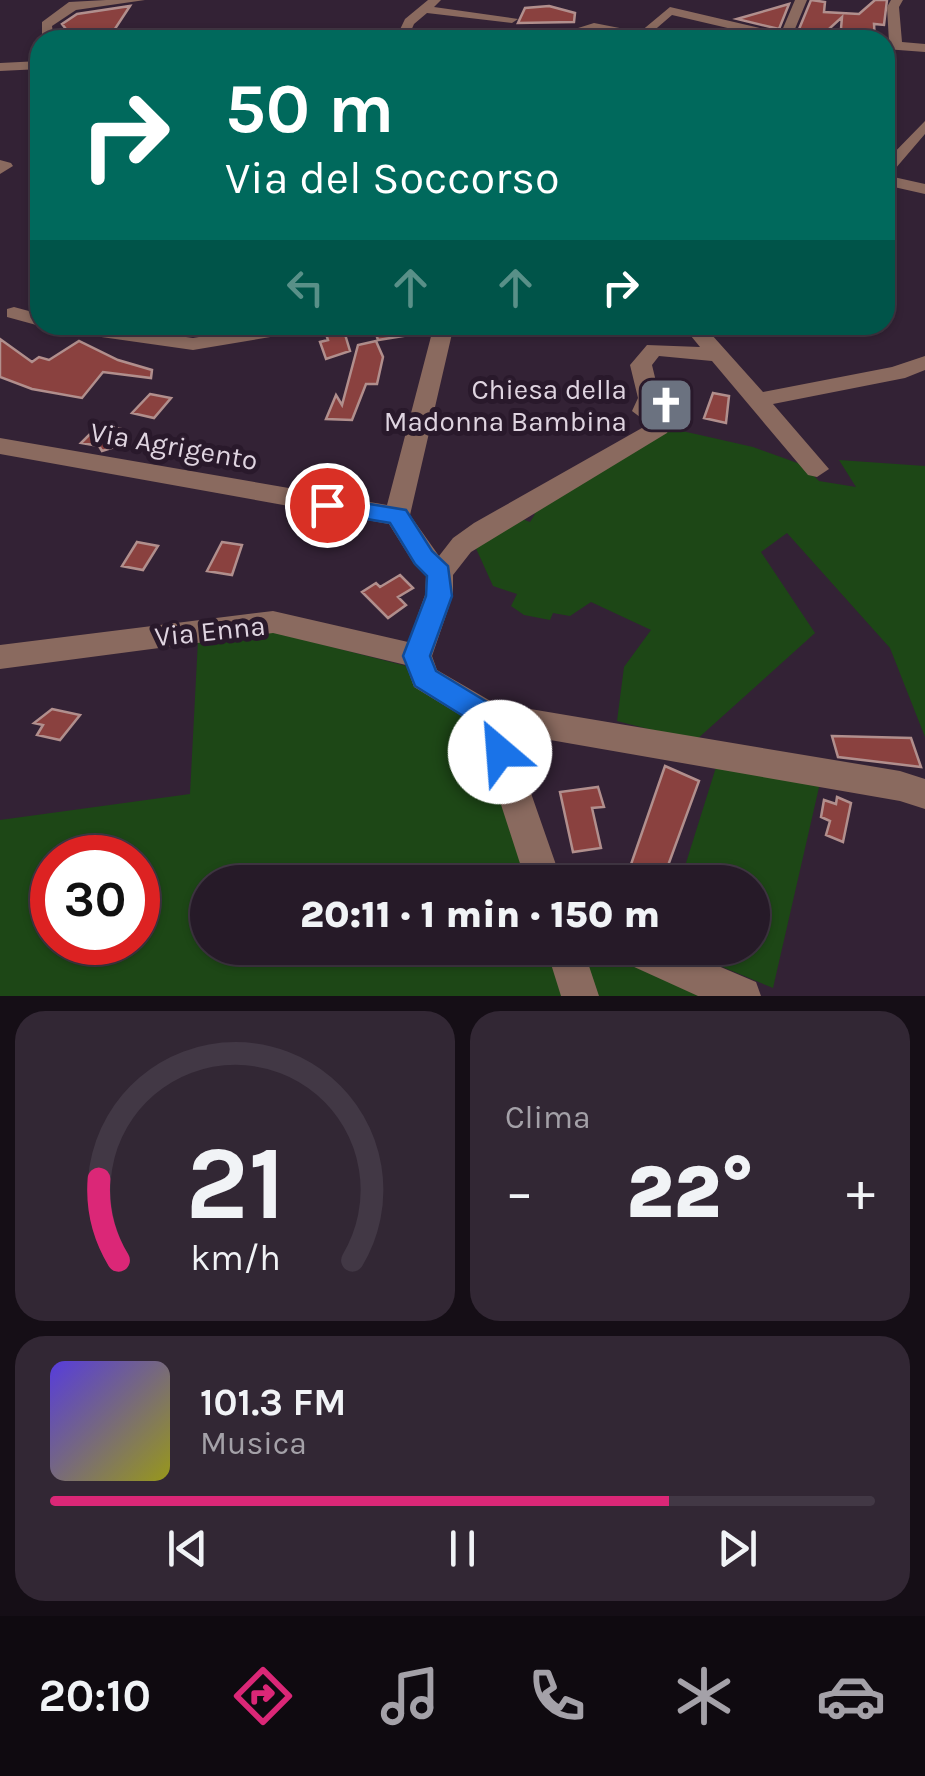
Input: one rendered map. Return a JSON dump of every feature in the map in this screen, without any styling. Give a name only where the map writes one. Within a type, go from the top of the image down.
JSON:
[{"type":"street","points":[[47,30],[46,25],[83,2],[138,0]]},
{"type":"street","points":[[404,30],[435,0]]},
{"type":"street","points":[[793,30],[801,0]]},
{"type":"street","points":[[892,30],[896,0]]},
{"type":"street","points":[[648,30],[668,5],[733,30]]},
{"type":"street","points":[[422,9],[512,18]]},
{"type":"street","points":[[583,30],[610,30]]},
{"type":"street","points":[[895,46],[925,48]]},
{"type":"street","points":[[0,68],[30,66]]},
{"type":"street","points":[[895,160],[925,125]]},
{"type":"street","points":[[895,182],[925,189]]},
{"type":"street","points":[[14,314],[30,318]]},
{"type":"street","points":[[129,335],[192,344],[246,335]]},
{"type":"street","points":[[440,573],[424,557],[398,516],[442,335]]},
{"type":"street","points":[[702,335],[818,469]]},
{"type":"street","points":[[723,356],[654,349],[641,365],[649,398],[643,411],[662,421],[659,428],[462,545],[440,573],[439,596],[417,656],[425,678],[488,716],[900,786],[925,794]]},
{"type":"street","points":[[759,400],[896,372],[925,362]]},
{"type":"street","name":"Via Agrigento","points":[[0,446],[398,516]]},
{"type":"street","name":"Via Enna","points":[[0,656],[273,622],[417,656]]},
{"type":"street","points":[[488,716],[538,865]]},
{"type":"street","points":[[570,965],[580,996]]},
{"type":"street","points":[[672,965],[742,996]]},
{"type":"green space","points":[[669,428],[753,447],[803,465],[819,481],[856,487],[839,460],[925,466],[925,737],[890,648],[787,533],[761,552],[815,633],[695,741],[617,721],[624,667],[651,630],[591,602],[570,616],[553,613],[550,620],[524,615],[511,606],[517,594],[493,586],[474,544],[514,516],[530,522],[535,514],[527,508]]},
{"type":"green space","points":[[270,631],[414,668],[478,725],[525,865],[190,865],[190,965],[559,965],[570,996],[0,996],[0,820],[190,794],[198,640]]},
{"type":"green space","points":[[717,764],[820,783],[773,988],[718,965],[770,965],[770,865],[685,865]]},
{"type":"green space","points":[[584,965],[642,965],[718,996],[593,996]]},
{"type":"building","points":[[811,0],[825,2],[824,12],[859,14],[875,0],[887,0],[884,25],[874,24],[874,30],[841,30],[842,17],[828,30],[799,30]]},
{"type":"building","points":[[789,4],[779,29],[737,19]]},
{"type":"building","points":[[130,6],[114,30],[67,30],[62,24],[77,14]]},
{"type":"building","points":[[549,6],[575,13],[574,22],[518,23],[525,8]]},
{"type":"building","points":[[326,335],[345,335],[350,351],[326,359],[320,342],[328,340]]},
{"type":"building","points":[[376,335],[409,335],[378,340]]},
{"type":"building","points":[[0,339],[32,362],[39,357],[49,360],[79,341],[118,360],[152,370],[151,378],[103,372],[82,398],[32,389],[0,377]]},
{"type":"building","points":[[376,341],[383,357],[377,384],[366,384],[352,420],[326,419],[336,395],[342,405],[358,345]]},
{"type":"building","points":[[713,393],[729,396],[726,423],[704,418]]},
{"type":"building","points":[[150,394],[171,398],[154,418],[132,413]]},
{"type":"building","points":[[99,425],[121,429],[126,436],[115,447],[102,451],[99,446],[81,443]]},
{"type":"building","points":[[137,542],[158,546],[143,570],[122,566]]},
{"type":"building","points":[[222,542],[242,545],[232,575],[207,571]]},
{"type":"building","points":[[400,575],[413,588],[398,597],[406,605],[388,618],[362,592]]},
{"type":"building","points":[[52,709],[80,715],[60,740],[37,735],[43,725],[34,723]]},
{"type":"building","points":[[832,736],[911,738],[921,767],[838,757]]},
{"type":"building","points":[[665,766],[699,781],[668,865],[631,865]]},
{"type":"building","points":[[598,787],[604,807],[592,808],[601,848],[573,852],[560,792]]},
{"type":"building","points":[[837,797],[851,803],[843,842],[826,835],[830,821],[821,817],[824,800],[836,804]]},
{"type":"place","name":"Chiesa della Madonna Bambina","points":[[666,405]]},
{"type":"route","points":[[327,505],[398,516],[424,557],[440,573],[439,596],[417,656],[425,678],[488,716],[500,752]]}]
